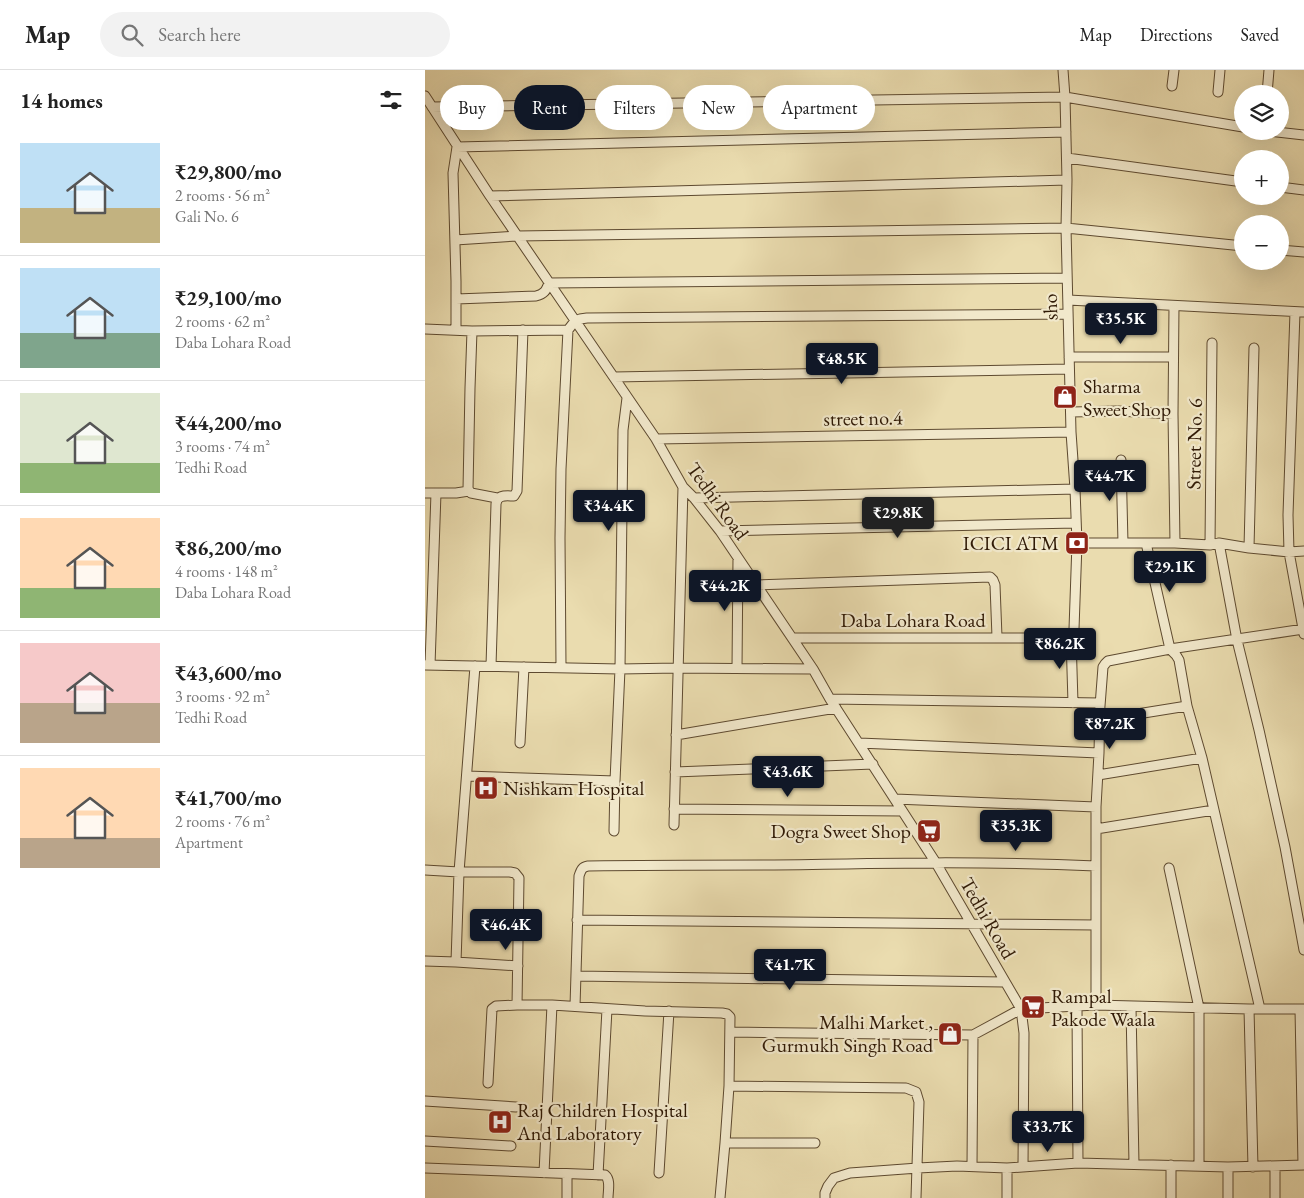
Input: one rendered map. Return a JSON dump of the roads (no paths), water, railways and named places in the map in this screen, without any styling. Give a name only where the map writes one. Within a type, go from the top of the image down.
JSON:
[{"type":"street","name":"sho","points":[[1063,70],[1067,158],[1066,228],[1069,369],[1077,543]]},
{"type":"street","points":[[1172,86],[1174,70]]},
{"type":"street","points":[[1218,92],[1220,70]]},
{"type":"street","points":[[1268,85],[1269,70]]},
{"type":"street","name":"Tedhi Road","points":[[425,96],[457,147],[656,439],[683,487],[720,531],[793,638],[936,863],[1021,1010]]},
{"type":"street","points":[[432,108],[1065,97],[1234,125]]},
{"type":"street","points":[[456,330],[453,173],[457,147],[1066,132]]},
{"type":"street","points":[[1289,133],[1304,135]]},
{"type":"street","points":[[1067,158],[1234,181]]},
{"type":"street","points":[[490,196],[1067,180]]},
{"type":"street","points":[[1289,188],[1304,190]]},
{"type":"street","points":[[455,240],[517,236],[1066,228],[1234,245]]},
{"type":"street","points":[[1289,251],[1304,252]]},
{"type":"street","points":[[456,299],[536,296],[543,294],[547,290],[549,283],[1067,278]]},
{"type":"street","points":[[1068,300],[1299,312],[1288,515],[1289,552],[1304,631],[1170,649],[1108,661],[1103,667],[1096,807],[1096,1005]]},
{"type":"street","points":[[1174,306],[1175,543]]},
{"type":"street","points":[[561,667],[561,469],[568,330],[579,319],[1068,314]]},
{"type":"street","points":[[425,329],[472,331],[568,330]]},
{"type":"street","points":[[425,493],[469,491],[497,498],[514,496],[517,491],[523,330]]},
{"type":"street","points":[[469,491],[472,331]]},
{"type":"street","name":"Street No. 6","points":[[1212,344],[1215,544],[1285,847],[1304,950]]},
{"type":"street","points":[[1249,548],[1254,348]]},
{"type":"street","points":[[1069,357],[1173,357]]},
{"type":"street","points":[[614,377],[1069,369]]},
{"type":"street","points":[[614,831],[620,669],[623,430],[627,398]]},
{"type":"street","points":[[1071,412],[1118,411],[1173,414]]},
{"type":"street","name":"street no.4","points":[[656,439],[1071,432]]},
{"type":"street","points":[[1121,460],[1123,543]]},
{"type":"street","points":[[674,825],[683,487]]},
{"type":"street","points":[[694,498],[1075,489]]},
{"type":"street","points":[[436,493],[427,665],[620,669],[813,669]]},
{"type":"street","points":[[491,666],[497,498]]},
{"type":"street","points":[[720,531],[1077,523]]},
{"type":"street","points":[[1073,703],[1071,637],[1074,629],[1077,543],[1215,544],[1289,552],[1304,551]]},
{"type":"street","points":[[1146,543],[1170,649],[1179,660],[1187,706],[1202,758],[1260,1010]]},
{"type":"street","points":[[737,668],[738,558]]},
{"type":"street","points":[[756,585],[990,577],[995,585],[997,638]]},
{"type":"street","name":"Daba Lohara Road","points":[[793,638],[1071,637]]},
{"type":"street","points":[[456,962],[459,872],[475,666]]},
{"type":"street","points":[[520,743],[524,667]]},
{"type":"street","points":[[831,699],[1100,703],[1100,706]]},
{"type":"street","points":[[1100,720],[1187,706]]},
{"type":"street","points":[[676,735],[837,708]]},
{"type":"street","points":[[859,743],[1099,753]]},
{"type":"street","points":[[1098,775],[1202,758]]},
{"type":"street","points":[[675,772],[873,764]]},
{"type":"street","points":[[467,776],[615,781]]},
{"type":"street","points":[[895,799],[1096,807]]},
{"type":"street","points":[[674,809],[903,811]]},
{"type":"street","points":[[1096,829],[1214,810]]},
{"type":"street","points":[[575,1006],[579,876],[584,867],[936,863],[1096,866]]},
{"type":"street","points":[[1169,868],[1199,1008],[1199,1166]]},
{"type":"street","points":[[425,870],[510,872],[517,875],[519,878],[517,1005]]},
{"type":"street","points":[[577,920],[1096,925]]},
{"type":"street","points":[[425,962],[518,966]]},
{"type":"street","points":[[576,976],[1005,982]]},
{"type":"street","points":[[544,1173],[552,1005]]},
{"type":"street","points":[[488,1083],[492,1009],[496,1006],[552,1005],[727,1014],[730,1017],[731,1032],[729,1086],[720,1198]]},
{"type":"street","points":[[731,1032],[973,1035],[1021,1010],[1096,1005],[1260,1010],[1302,1009],[1303,1166],[1253,1167],[1078,1163],[1007,1168],[972,1166],[917,1168],[850,1173],[834,1178],[828,1186],[825,1198]]},
{"type":"street","points":[[1077,1007],[1078,1163]]},
{"type":"street","points":[[1131,1007],[1134,1164]]},
{"type":"street","points":[[598,1175],[607,1009]]},
{"type":"street","points":[[1249,1009],[1253,1167]]},
{"type":"street","points":[[1021,1010],[1024,1033],[1023,1166]]},
{"type":"street","points":[[659,1173],[669,1011]]},
{"type":"street","points":[[972,1166],[973,1035]]},
{"type":"street","points":[[729,1086],[912,1089],[916,1092],[919,1102],[916,1198]]},
{"type":"street","points":[[425,1101],[516,1107]]},
{"type":"street","points":[[425,1141],[511,1146]]},
{"type":"street","points":[[725,1143],[815,1143]]},
{"type":"street","points":[[1171,1165],[1171,1198]]},
{"type":"street","points":[[1228,1198],[1229,1166]]},
{"type":"street","points":[[1275,1166],[1275,1198]]},
{"type":"street","points":[[425,1168],[605,1175],[609,1181],[608,1198]]},
{"type":"street","points":[[1007,1168],[1007,1198]]},
{"type":"street","points":[[567,1174],[567,1198]]},
{"type":"place","name":"Sharma Sweet Shop","points":[[1065,397]]},
{"type":"place","name":"ICICI ATM","points":[[1077,543]]},
{"type":"place","name":"Nishkam Hospital","points":[[486,788]]},
{"type":"place","name":"Dogra Sweet Shop","points":[[929,831]]},
{"type":"place","name":"Rampal Pakode Waala","points":[[1033,1007]]},
{"type":"place","name":"Malhi Market , Gurmukh Singh Road","points":[[950,1034]]},
{"type":"place","name":"Raj Children Hospital And Laboratory","points":[[500,1122]]}]
